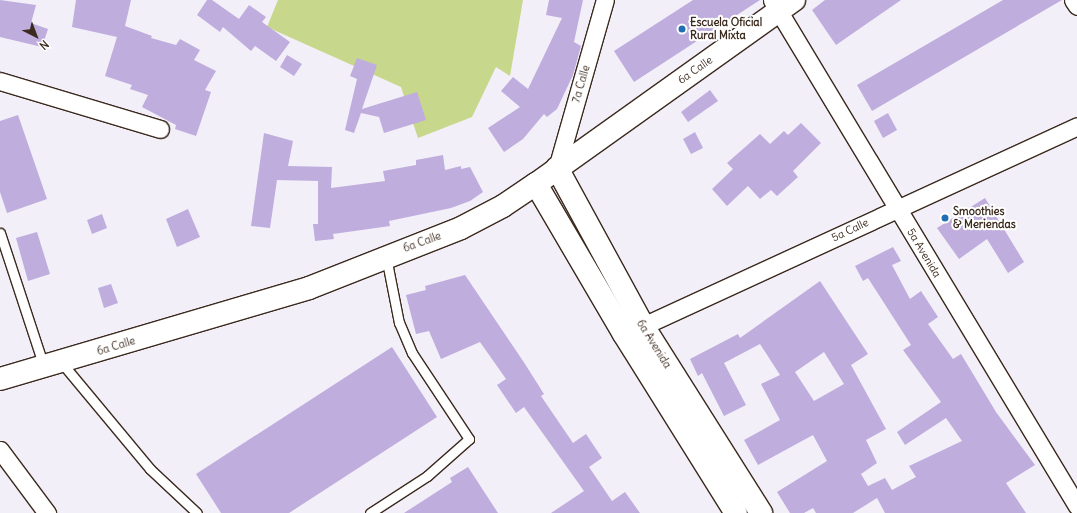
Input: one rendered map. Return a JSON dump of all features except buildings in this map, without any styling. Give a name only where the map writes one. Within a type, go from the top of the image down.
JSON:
[{"type":"main road","name":"6a Calle","points":[[0,380],[309,288],[386,256],[461,228],[503,206],[536,184],[781,4]]},
{"type":"main road","name":"6a Avenida","points":[[557,168],[633,330],[736,513]]},
{"type":"main road","name":"6a Avenida","points":[[536,184],[633,330],[761,513]]},
{"type":"street","name":"7a Calle","points":[[557,168],[605,0]]},
{"type":"street","points":[[1073,0],[1077,6]]},
{"type":"street","name":"5a Avenida","points":[[781,4],[896,208],[1077,506]]},
{"type":"street","points":[[0,81],[160,129]]},
{"type":"street","name":"5a Calle","points":[[633,330],[1077,126]]},
{"type":"street","points":[[0,450],[47,513]]},
{"type":"lane","points":[[0,233],[52,364],[150,469],[197,513]]},
{"type":"lane","points":[[370,513],[427,476],[469,439],[412,353],[399,324],[386,256]]},
{"type":"green space","points":[[278,0],[523,0],[510,76],[496,67],[472,117],[418,138],[401,87],[267,27]]},
{"type":"place","name":"Escuela Oficial Rural Mixta","points":[[682,29]]},
{"type":"place","name":"Smoothies & Meriendas","points":[[945,218]]}]
